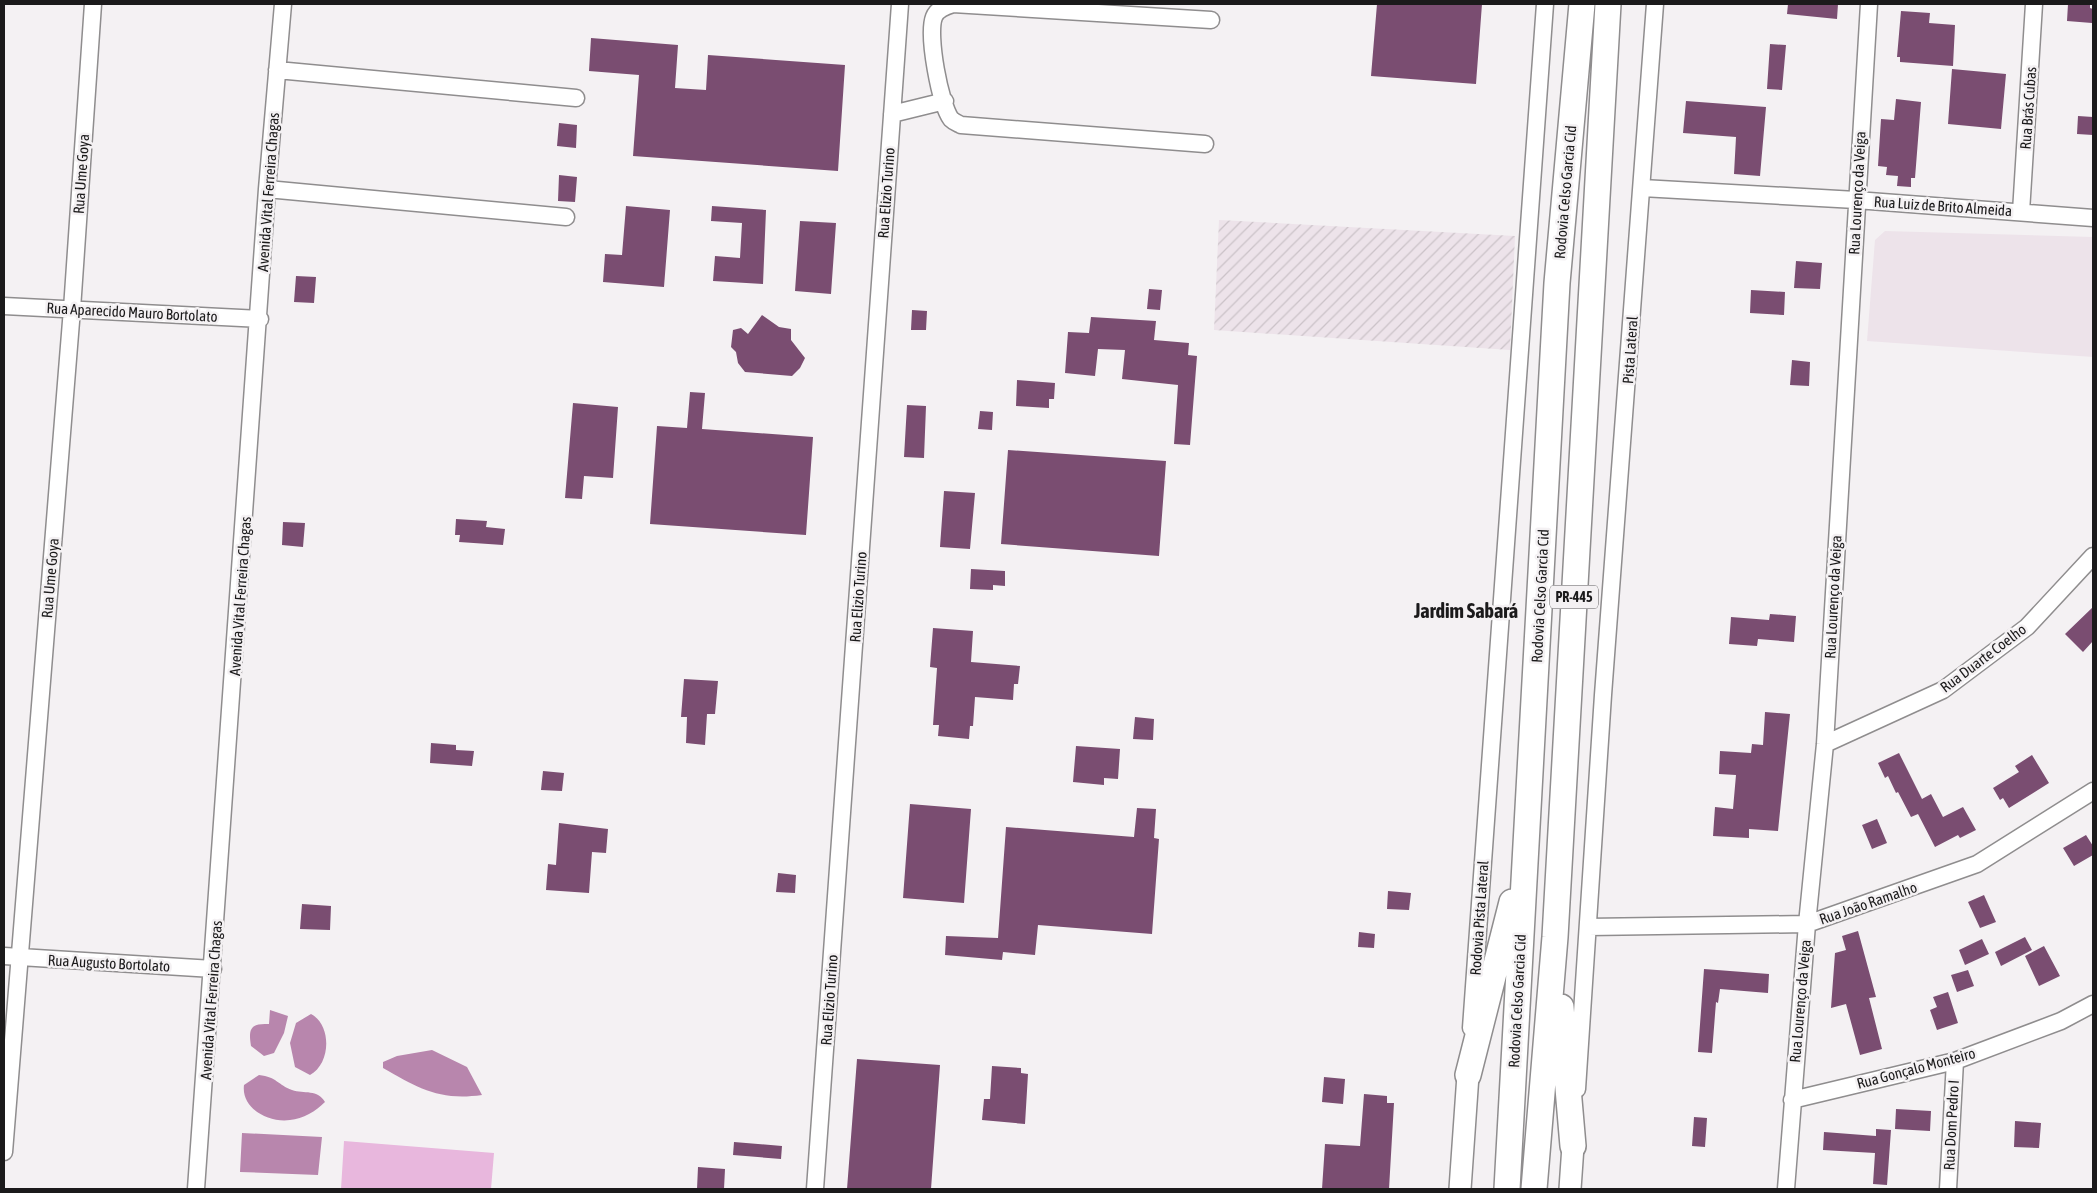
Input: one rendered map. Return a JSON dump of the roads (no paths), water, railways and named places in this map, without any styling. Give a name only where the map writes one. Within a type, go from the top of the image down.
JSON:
[{"type":"highway","name":"Rodovia Celso Garcia Cid","points":[[1507,1189],[1557,282],[1582,4]]},
{"type":"highway","name":"Rodovia Celso Garcia Cid","points":[[1534,1189],[1555,937],[1608,4]]},
{"type":"highway","points":[[1468,1075],[1526,848]]},
{"type":"highway","points":[[1555,937],[1573,1146]]},
{"type":"main road","name":"Rodovia Pista Lateral","points":[[1460,1189],[1468,1075]]},
{"type":"main road","name":"PR-445","points":[[1570,1189],[1573,1146]]},
{"type":"street","name":"Rua Ume Goya","points":[[4,1152],[11,957],[72,309],[93,4]]},
{"type":"street","name":"Avenida Vital Ferreira Chagas","points":[[196,1189],[260,319],[267,189],[283,4]]},
{"type":"street","name":"Rua Elizio Turino","points":[[815,1189],[900,4]]},
{"type":"street","points":[[1205,144],[961,125],[952,121],[932,56],[934,16],[943,7],[953,4],[1211,20]]},
{"type":"street","name":"Rodovia Pista Lateral","points":[[1468,1075],[1545,4]]},
{"type":"street","name":"Pista Lateral","points":[[1588,927],[1655,4]]},
{"type":"street","name":"Rua Lourenço da Veiga","points":[[1786,1189],[1807,924],[1824,744],[1869,4]]},
{"type":"street","name":"Rua Brás Cubas","points":[[2021,212],[2034,4]]},
{"type":"street","points":[[277,70],[576,98]]},
{"type":"street","points":[[892,114],[945,101]]},
{"type":"street","name":"Rua Luiz de Brito Almeida","points":[[1642,188],[1856,200],[2093,218]]},
{"type":"street","points":[[267,189],[566,217]]},
{"type":"street","name":"Rua Aparecido Mauro Bortolato","points":[[4,306],[260,319]]},
{"type":"street","name":"Rua Duarte Coelho","points":[[1824,744],[1942,690],[2027,627],[2093,556]]},
{"type":"street","name":"Rua João Ramalho","points":[[1588,927],[1807,924],[1977,864],[2093,791]]},
{"type":"street","name":"PR-445","points":[[1573,1146],[1588,927]]},
{"type":"street","name":"Rua Augusto Bortolato","points":[[11,957],[213,969]]},
{"type":"street","name":"Rua Gonçalo Monteiro","points":[[1792,1100],[1955,1061],[2061,1021],[2093,1004]]},
{"type":"street","name":"Rua Dom Pedro I","points":[[1948,1189],[1955,1061]]},
{"type":"district","name":"Jardim Sabará","points":[[1466,610]]}]
